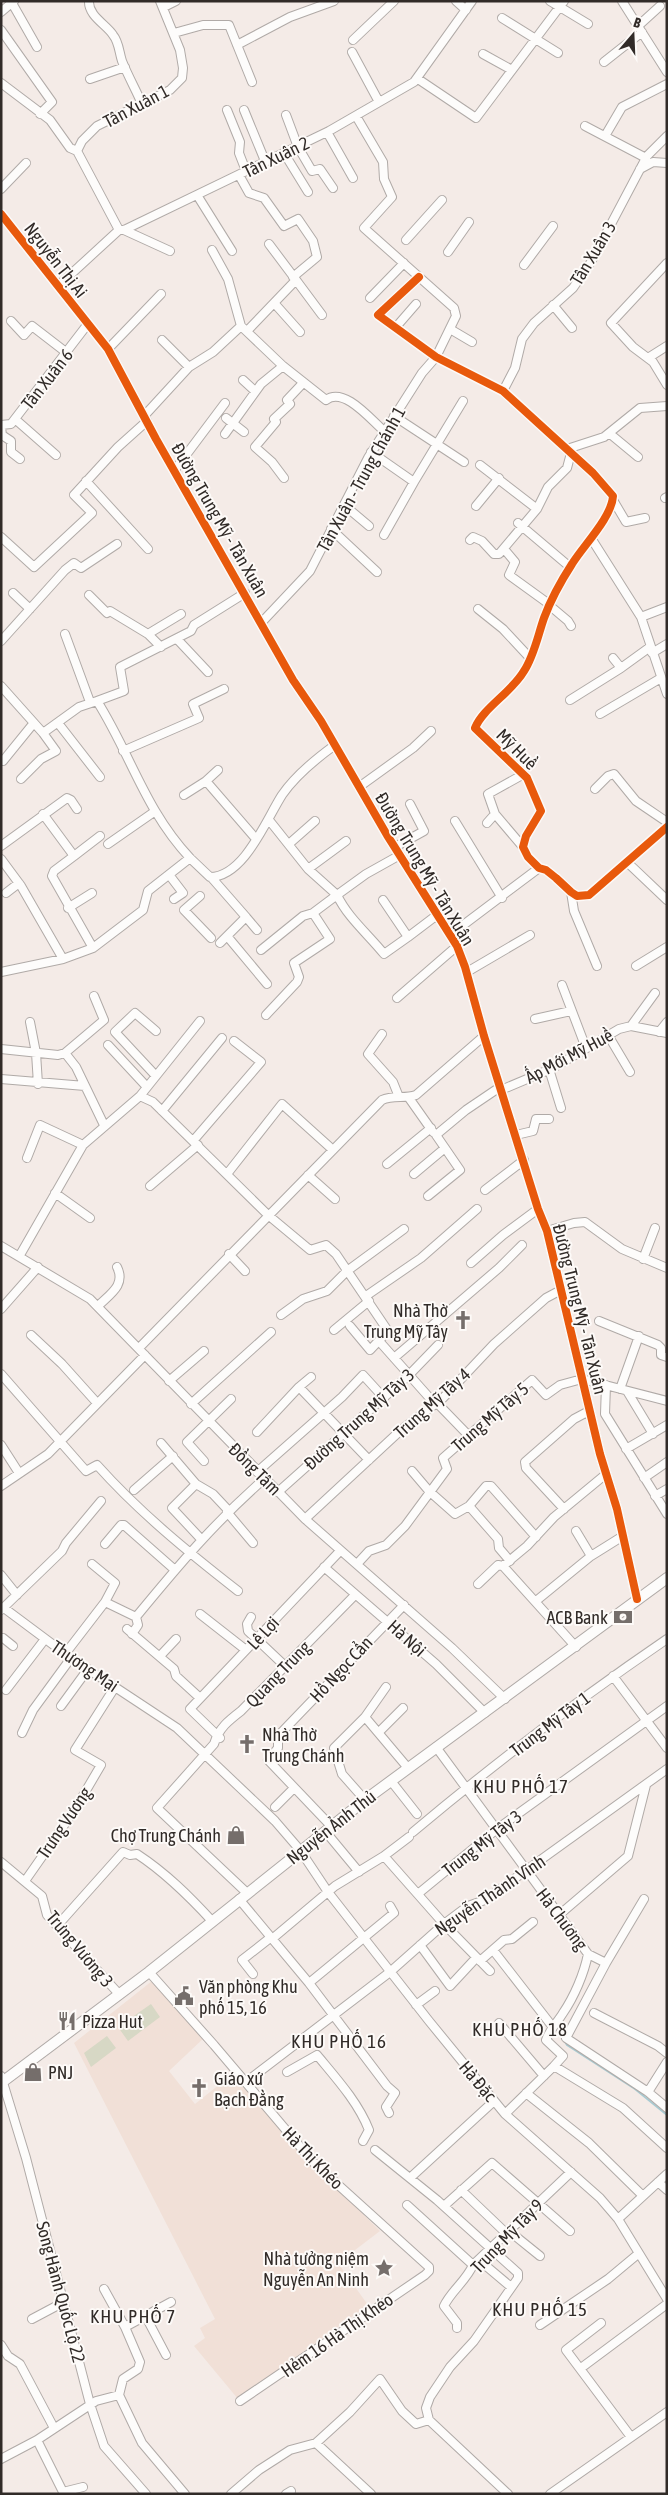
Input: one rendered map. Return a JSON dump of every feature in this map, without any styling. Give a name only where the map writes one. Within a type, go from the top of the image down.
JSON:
[{"type":"main road","name":"Nguyễn Ảnh Thủ","points":[[2,2081],[149,1972],[365,1800],[576,1647],[667,1578]]},
{"type":"street","points":[[89,1],[89,7],[104,28],[111,31],[116,38],[125,68],[142,104]]},
{"type":"street","points":[[162,4],[176,1]]},
{"type":"street","points":[[237,45],[290,18],[334,1]]},
{"type":"street","points":[[353,40],[394,1]]},
{"type":"street","points":[[456,1],[466,10]]},
{"type":"street","name":"Tân Xuân 2","points":[[58,286],[122,230],[298,147],[356,116],[418,79],[472,1]]},
{"type":"street","points":[[550,1],[561,4],[588,24]]},
{"type":"street","points":[[622,1],[667,72]]},
{"type":"street","points":[[1,12],[14,2],[37,47]]},
{"type":"street","name":"Tân Xuân 1","points":[[77,151],[82,141],[97,126],[170,90],[182,78],[183,68],[180,50],[162,4]]},
{"type":"street","points":[[418,79],[476,118],[561,4]]},
{"type":"street","points":[[604,62],[640,29],[660,6]]},
{"type":"street","points":[[502,18],[558,52]]},
{"type":"street","points":[[174,33],[203,25],[230,25],[252,82]]},
{"type":"street","points":[[1,30],[52,102],[40,114]]},
{"type":"street","points":[[352,52],[379,102]]},
{"type":"street","points":[[483,54],[512,70]]},
{"type":"street","points":[[90,79],[125,68]]},
{"type":"street","points":[[605,136],[622,107],[667,84]]},
{"type":"street","points":[[2,87],[50,120],[70,148],[77,151],[122,230],[170,251]]},
{"type":"street","points":[[227,110],[240,142],[239,152],[246,171]]},
{"type":"street","points":[[244,110],[265,162]]},
{"type":"street","points":[[286,115],[298,147],[312,171],[320,169],[333,188]]},
{"type":"street","points":[[356,116],[383,162],[384,179],[392,197],[364,228],[454,308],[456,316],[450,330],[472,342]]},
{"type":"street","points":[[586,126],[646,158]]},
{"type":"street","points":[[327,132],[353,178]]},
{"type":"street","name":"Tân Xuân 3","points":[[503,391],[515,368],[522,339],[534,323],[574,288],[591,262],[646,158],[667,136]]},
{"type":"street","points":[[284,153],[308,192]]},
{"type":"street","points":[[1,189],[26,162]]},
{"type":"street","points":[[640,169],[653,162],[667,163]]},
{"type":"street","points":[[1,537],[34,567],[92,514],[74,495],[145,419],[189,367],[213,352],[275,304],[295,278],[317,257],[313,241],[298,219],[284,226],[264,198],[249,192],[239,176]]},
{"type":"street","points":[[197,195],[232,251]]},
{"type":"street","points":[[406,240],[442,200]]},
{"type":"street","name":"Nguyễn Thị Ai","points":[[1,214],[88,324]]},
{"type":"street","points":[[448,252],[469,222]]},
{"type":"street","points":[[524,265],[553,226]]},
{"type":"street","points":[[269,244],[322,315]]},
{"type":"street","points":[[212,250],[228,279],[245,328],[303,383],[326,400],[330,397],[342,397],[384,431]]},
{"type":"street","points":[[370,298],[404,263]]},
{"type":"street","points":[[667,263],[611,323],[633,347],[653,362],[667,384]]},
{"type":"street","points":[[419,276],[378,315],[436,357],[503,391],[593,472],[613,496],[613,500],[626,522],[645,518]]},
{"type":"street","points":[[108,349],[161,294]]},
{"type":"street","points":[[275,304],[300,332]]},
{"type":"street","points":[[396,328],[416,304]]},
{"type":"street","points":[[554,306],[572,328]]},
{"type":"street","points":[[11,321],[24,335],[32,326],[67,353]]},
{"type":"street","name":"Đường Trung Mỹ - Tân Xuân","points":[[88,324],[108,349],[174,471],[293,680],[335,744],[395,847],[457,946],[467,972],[484,1036],[538,1209],[547,1231],[589,1411],[623,1536],[637,1599]]},
{"type":"street","name":"Tân Xuân 6","points":[[1,426],[11,424],[88,324]]},
{"type":"street","name":"Tân Xuân - Trung Chánh 1","points":[[261,623],[310,571],[371,452],[422,373],[436,357],[450,330]]},
{"type":"street","points":[[162,340],[189,367]]},
{"type":"street","points":[[648,358],[667,346]]},
{"type":"street","points":[[225,434],[255,391],[283,366]]},
{"type":"street","points":[[242,380],[255,391]]},
{"type":"street","points":[[284,478],[272,462],[255,447],[276,422],[274,419],[290,404],[287,400],[303,383]]},
{"type":"street","points":[[384,535],[463,401]]},
{"type":"street","points":[[174,471],[225,403]]},
{"type":"street","points":[[569,451],[604,437],[640,408],[667,406]]},
{"type":"street","points":[[394,416],[464,462]]},
{"type":"street","points":[[226,418],[244,432]]},
{"type":"street","points":[[15,419],[56,455]]},
{"type":"street","points":[[1,426],[2,435],[10,441],[11,452],[20,459]]},
{"type":"street","points":[[609,433],[638,457]]},
{"type":"street","points":[[470,540],[473,537],[477,537],[494,554],[499,554],[521,525],[537,509],[548,487],[567,468],[569,451]]},
{"type":"street","points":[[371,452],[414,482]]},
{"type":"street","points":[[480,465],[537,509]]},
{"type":"street","points":[[476,506],[498,478]]},
{"type":"street","points":[[86,481],[148,549]]},
{"type":"street","name":"Mỹ Huề","points":[[523,847],[526,836],[541,811],[524,774],[475,728],[478,719],[519,679],[530,658],[549,605],[570,567],[591,538],[613,500]]},
{"type":"street","points":[[344,505],[369,526]]},
{"type":"street","points":[[521,525],[570,567]]},
{"type":"street","points":[[331,529],[377,572]]},
{"type":"street","points":[[591,538],[641,618],[667,694]]},
{"type":"street","points":[[1,641],[74,563],[80,568],[117,544]]},
{"type":"street","points":[[504,549],[515,562],[510,574],[568,621],[571,626]]},
{"type":"street","points":[[13,593],[30,608]]},
{"type":"street","points":[[43,733],[79,707],[124,690],[120,667],[191,631],[194,625],[245,593]]},
{"type":"street","points":[[89,595],[107,613],[110,611],[148,634],[161,647]]},
{"type":"street","points":[[641,618],[667,607]]},
{"type":"street","points":[[478,609],[503,629],[530,658]]},
{"type":"street","points":[[148,634],[181,614]]},
{"type":"street","points":[[65,634],[94,702],[123,751],[154,812],[170,837],[211,877],[257,930]]},
{"type":"street","points":[[177,638],[208,672]]},
{"type":"street","points":[[570,700],[651,650],[667,644]]},
{"type":"street","points":[[614,658],[621,668]]},
{"type":"street","points":[[600,714],[661,678]]},
{"type":"street","points":[[1,686],[43,733],[56,751],[40,759],[21,779]]},
{"type":"street","points":[[123,751],[199,718],[193,704],[224,689]]},
{"type":"street","points":[[58,723],[100,777]]},
{"type":"street","points":[[3,761],[33,724]]},
{"type":"street","points":[[359,787],[413,748],[430,731]]},
{"type":"street","points":[[211,877],[222,875],[234,866],[269,820],[282,794],[319,756],[335,744]]},
{"type":"street","points":[[184,795],[206,781],[218,770]]},
{"type":"street","points":[[524,774],[488,794],[495,814],[523,847],[528,858],[539,868],[546,870],[577,896],[588,895],[667,827]]},
{"type":"street","points":[[595,789],[608,776],[614,774],[636,801],[667,822]]},
{"type":"street","points":[[206,781],[256,839]]},
{"type":"street","points":[[1,846],[67,798],[77,809]]},
{"type":"street","points":[[395,847],[424,831],[410,804]]},
{"type":"street","points":[[108,844],[154,812]]},
{"type":"street","points":[[43,814],[74,856]]},
{"type":"street","points":[[487,823],[495,814]]},
{"type":"street","points":[[269,820],[290,843],[308,869],[337,895],[354,923],[368,934],[384,954],[438,915]]},
{"type":"street","points":[[290,843],[315,821]]},
{"type":"street","points":[[455,821],[502,898]]},
{"type":"street","points":[[93,948],[68,908],[52,875],[100,836]]},
{"type":"street","points":[[308,869],[346,842]]},
{"type":"street","points":[[262,950],[303,916],[313,913],[366,874],[400,855]]},
{"type":"street","points":[[1,972],[63,959],[93,948],[143,910],[148,892],[190,858]]},
{"type":"street","points":[[1,859],[19,883],[63,959]]},
{"type":"street","points":[[628,862],[667,900]]},
{"type":"street","points":[[450,935],[502,898],[539,868]]},
{"type":"street","points":[[170,876],[183,893],[174,899]]},
{"type":"street","points":[[6,892],[19,883]]},
{"type":"street","points":[[571,892],[574,911],[597,966]]},
{"type":"street","points":[[68,908],[92,893]]},
{"type":"street","points":[[200,896],[184,910],[211,938]]},
{"type":"street","points":[[383,900],[408,937]]},
{"type":"street","points":[[266,1015],[297,982],[299,976],[294,963],[330,939],[313,913]]},
{"type":"street","points":[[220,944],[246,917]]},
{"type":"street","points":[[467,972],[530,935]]},
{"type":"street","points":[[227,936],[267,984]]},
{"type":"street","points":[[398,998],[457,946]]},
{"type":"street","points":[[636,966],[667,947]]},
{"type":"street","points":[[562,985],[586,1048]]},
{"type":"street","points":[[631,1026],[655,993]]},
{"type":"street","points":[[1,1049],[65,1054],[105,1019],[94,996]]},
{"type":"street","points":[[535,1019],[572,1011]]},
{"type":"street","points":[[156,1031],[135,1013],[114,1030],[156,1076]]},
{"type":"street","points":[[20,1256],[83,1145],[140,1096],[200,1021]]},
{"type":"street","points":[[30,1022],[36,1053],[38,1084]]},
{"type":"street","points":[[663,1032],[667,1022]]},
{"type":"street","name":"Ấp Mới Mỹ Huề","points":[[436,1136],[466,1110],[501,1089],[549,1069],[608,1035],[631,1026],[663,1032]]},
{"type":"street","points":[[382,1034],[368,1054],[393,1082],[400,1097]]},
{"type":"street","points":[[608,1035],[630,1072]]},
{"type":"street","points":[[139,1348],[268,1214],[382,1100],[400,1097],[409,1098],[416,1095],[484,1036]]},
{"type":"street","points":[[162,1111],[222,1038]]},
{"type":"street","points":[[150,1186],[196,1143],[261,1062],[234,1040]]},
{"type":"street","points":[[108,1045],[146,1088]]},
{"type":"street","points":[[65,1054],[76,1067],[104,1125]]},
{"type":"street","points":[[549,1069],[561,1108]]},
{"type":"street","points":[[1,1079],[38,1084],[85,1086]]},
{"type":"street","points":[[140,1096],[154,1102],[268,1214],[310,1250],[326,1245],[347,1271],[388,1331],[370,1350],[350,1326]]},
{"type":"street","points":[[409,1098],[460,1170],[428,1196]]},
{"type":"street","points":[[227,1174],[282,1104],[332,1150]]},
{"type":"street","points":[[516,1135],[533,1131],[535,1120],[548,1119]]},
{"type":"street","points":[[27,1158],[40,1125],[83,1145]]},
{"type":"street","points":[[387,1164],[431,1128]]},
{"type":"street","points":[[414,1174],[445,1148]]},
{"type":"street","points":[[485,1190],[524,1160]]},
{"type":"street","points":[[308,1175],[335,1199]]},
{"type":"street","points":[[55,1192],[90,1218]]},
{"type":"street","points":[[334,1330],[367,1299],[422,1258],[477,1209]]},
{"type":"street","points":[[471,1263],[503,1235],[538,1209]]},
{"type":"street","points":[[547,1231],[574,1223],[585,1222],[622,1249],[667,1268]]},
{"type":"street","points":[[642,1259],[655,1228]]},
{"type":"street","points":[[281,1315],[303,1298],[327,1290],[347,1271],[404,1229]]},
{"type":"street","points":[[394,1358],[499,1268],[522,1245]]},
{"type":"street","name":"Đồng Tâm","points":[[1,1246],[90,1298],[304,1519],[467,1661],[505,1699]]},
{"type":"street","points":[[230,1254],[244,1271]]},
{"type":"street","points":[[1,1309],[38,1266]]},
{"type":"street","points":[[98,1306],[120,1283],[121,1277],[117,1267]]},
{"type":"street","name":"Trung Mỹ Tây 4","points":[[304,1519],[400,1430],[436,1403],[494,1344],[546,1298],[560,1290]]},
{"type":"street","points":[[599,1321],[639,1336],[660,1347],[660,1354],[667,1357]]},
{"type":"street","points":[[191,1404],[271,1332]]},
{"type":"street","points":[[31,1335],[62,1364],[97,1403]]},
{"type":"street","points":[[639,1336],[624,1390],[653,1434]]},
{"type":"street","points":[[379,1341],[468,1436]]},
{"type":"street","name":"Đường Trung Mỹ Tây 3","points":[[278,1492],[384,1398],[438,1345]]},
{"type":"street","points":[[169,1381],[204,1351]]},
{"type":"street","points":[[1,1486],[48,1454],[144,1354]]},
{"type":"street","points":[[1,1374],[86,1471],[97,1465],[118,1489],[189,1553],[238,1591]]},
{"type":"street","points":[[258,1472],[363,1376],[384,1398]]},
{"type":"street","points":[[257,1432],[299,1387],[312,1377]]},
{"type":"street","points":[[582,1379],[667,1401]]},
{"type":"street","name":"Trung Mỹ Tây 5","points":[[357,1564],[369,1551],[386,1545],[405,1526],[429,1491],[447,1470],[442,1458],[532,1380],[546,1395],[560,1385],[582,1379]]},
{"type":"street","points":[[606,1385],[605,1414],[667,1514]]},
{"type":"street","points":[[299,1387],[369,1460]]},
{"type":"street","points":[[204,1460],[187,1442],[231,1399]]},
{"type":"street","points":[[564,1509],[526,1468],[524,1462],[574,1419],[589,1411]]},
{"type":"street","points":[[626,1449],[667,1426]]},
{"type":"street","points":[[161,1443],[196,1484],[213,1494],[253,1543]]},
{"type":"street","points":[[1,1444],[19,1473]]},
{"type":"street","points":[[134,1490],[173,1456]]},
{"type":"street","points":[[644,1478],[667,1462]]},
{"type":"street","points":[[412,1471],[429,1491],[455,1514],[469,1506],[486,1486],[490,1486],[536,1537]]},
{"type":"street","points":[[478,1584],[498,1565],[507,1563],[564,1509],[606,1474]]},
{"type":"street","points":[[136,1618],[201,1539],[228,1511],[264,1479]]},
{"type":"street","points":[[196,1484],[172,1508],[201,1539]]},
{"type":"street","points":[[655,1496],[667,1489]]},
{"type":"street","points":[[2,1609],[62,1551],[66,1542],[101,1501]]},
{"type":"street","points":[[469,1506],[498,1539],[499,1548],[507,1563],[536,1601],[576,1647]]},
{"type":"street","points":[[106,1544],[121,1525],[124,1525],[175,1570]]},
{"type":"street","points":[[576,1531],[591,1556]]},
{"type":"street","points":[[536,1601],[591,1556],[623,1536]]},
{"type":"street","name":"Lê Lợi","points":[[218,1737],[190,1709],[340,1551]]},
{"type":"street","points":[[22,1733],[33,1710],[105,1602],[115,1583],[92,1564]]},
{"type":"street","name":"Hà Nội","points":[[324,1567],[436,1664],[485,1713]]},
{"type":"street","points":[[1,1575],[17,1595]]},
{"type":"street","name":"Quang Trung","points":[[243,1896],[184,1834],[156,1808],[214,1744],[226,1722],[241,1712],[355,1595]]},
{"type":"street","points":[[105,1602],[136,1618],[138,1625],[130,1631],[174,1669],[176,1676],[200,1698]]},
{"type":"street","name":"Hồ Ngọc Cẩn","points":[[294,1788],[268,1760],[278,1748],[278,1736],[404,1605]]},
{"type":"street","name":"Thương Mại","points":[[2,1609],[167,1722],[233,1780]]},
{"type":"street","points":[[200,1614],[246,1650]]},
{"type":"street","points":[[251,1617],[247,1628],[285,1666]]},
{"type":"street","points":[[2,1638],[13,1646]]},
{"type":"street","points":[[6,1690],[45,1639]]},
{"type":"street","points":[[160,1656],[176,1639]]},
{"type":"street","name":"Trung Mỹ Tây 1","points":[[253,1974],[242,1960],[271,1939],[328,1892],[384,1856],[467,1787],[613,1676],[667,1639]]},
{"type":"street","points":[[62,1706],[88,1669]]},
{"type":"street","points":[[613,1676],[667,1748]]},
{"type":"street","name":"Trưng Vương","points":[[25,1881],[74,1811],[101,1765],[75,1750],[116,1687]]},
{"type":"street","points":[[365,1800],[342,1774],[334,1748],[365,1717],[386,1687]]},
{"type":"street","name":"Trung Mỹ Tây 3","points":[[419,1894],[497,1828],[667,1706]]},
{"type":"street","points":[[379,1732],[402,1708]]},
{"type":"street","points":[[365,1717],[408,1768]]},
{"type":"street","name":"Hà Chương","points":[[436,1747],[588,1954],[606,1963]]},
{"type":"street","name":"Nguyễn Thành Vĩnh","points":[[246,2082],[390,1972],[444,1924],[468,1906],[485,1900],[667,1769]]},
{"type":"street","name":"Hà Đặc","points":[[233,1780],[275,1821],[300,1850],[328,1892],[390,1972],[505,2114],[600,2198],[618,2219],[667,2300]]},
{"type":"street","points":[[391,1781],[417,1814]]},
{"type":"street","points":[[559,1915],[628,1856],[632,1850],[646,1785]]},
{"type":"street","points":[[275,1807],[294,1788],[328,1829],[359,1872]]},
{"type":"street","points":[[57,1926],[123,1852],[130,1855],[137,1854],[175,1882],[212,1921]]},
{"type":"street","points":[[384,1856],[444,1924],[490,1971]]},
{"type":"street","name":"Trưng Vương 3","points":[[1,1862],[42,1896],[48,1915],[119,1994]]},
{"type":"street","points":[[243,1896],[271,1939],[309,1983],[387,2086],[395,2093],[386,2107],[388,2113]]},
{"type":"street","points":[[644,1899],[606,1963],[566,2038],[648,2092],[667,2108]]},
{"type":"street","points":[[309,1983],[394,1913],[390,1906]]},
{"type":"street","points":[[420,1945],[450,1986],[478,1959],[493,1950],[504,1940],[512,1939],[533,1922]]},
{"type":"street","points":[[493,1950],[552,2026]]},
{"type":"street","points":[[505,2114],[563,2056],[546,2040],[552,2026],[563,2013],[585,1967],[588,1954]]},
{"type":"street","name":"Hà Thị Khéo","points":[[149,1972],[314,2163],[429,2267]]},
{"type":"street","points":[[416,2005],[435,1991]]},
{"type":"street","points":[[594,2013],[658,2046],[667,2053]]},
{"type":"street","points":[[499,2023],[544,2076]]},
{"type":"street","points":[[288,2072],[317,2055],[348,2094],[366,2122],[369,2130],[363,2141]]},
{"type":"street","points":[[648,2092],[667,2062]]},
{"type":"street","points":[[554,2066],[623,2108],[667,2148]]},
{"type":"street","name":"Song Hành Quốc Lộ 22","points":[[2,2081],[64,2302],[90,2404],[104,2446],[146,2494]]},
{"type":"street","points":[[526,2093],[589,2143],[643,2196]]},
{"type":"street","points":[[410,2178],[494,2101]]},
{"type":"street","points":[[375,2150],[444,2206],[518,2273],[518,2278],[474,2341],[450,2367],[430,2397],[426,2408],[429,2420],[508,2494]]},
{"type":"street","points":[[444,2206],[491,2162],[570,2231]]},
{"type":"street","name":"Trung Mỹ Tây 9","points":[[457,2328],[457,2323],[444,2306],[476,2262],[571,2172]]},
{"type":"street","points":[[618,2219],[667,2174]]},
{"type":"street","points":[[658,2182],[667,2190]]},
{"type":"street","points":[[461,2190],[508,2232],[540,2256]]},
{"type":"street","points":[[406,2205],[476,2262],[511,2287]]},
{"type":"street","points":[[540,2325],[608,2279],[638,2254]]},
{"type":"street","name":"Hẻm 16 Hà Thị Khéo","points":[[240,2401],[425,2275],[429,2271],[429,2267]]},
{"type":"street","points":[[104,2289],[125,2327],[140,2362],[138,2369],[123,2379],[119,2395],[142,2443],[185,2494]]},
{"type":"street","points":[[32,2319],[64,2302]]},
{"type":"street","points":[[125,2327],[171,2302]]},
{"type":"street","points":[[581,2368],[667,2304]]},
{"type":"street","points":[[146,2317],[166,2355]]},
{"type":"street","points":[[601,2323],[566,2350],[631,2437]]},
{"type":"street","points":[[1,2345],[8,2356],[20,2364],[54,2428]]},
{"type":"street","points":[[231,2494],[259,2470],[290,2450],[316,2443],[350,2412],[380,2380],[402,2411],[416,2424],[429,2420]]},
{"type":"street","points":[[1,2459],[37,2440],[90,2404],[104,2398],[119,2395]]},
{"type":"street","points":[[550,2494],[667,2412]]},
{"type":"street","points":[[37,2440],[60,2493],[83,2487]]},
{"type":"street","points":[[316,2443],[371,2494]]},
{"type":"shaded area","points":[[152,1981],[205,2037],[169,2071],[195,2104],[235,2072],[307,2159],[380,2231],[338,2263],[368,2305],[238,2399],[194,2346],[205,2338],[200,2328],[215,2319],[74,2043]]},
{"type":"green space","points":[[151,2004],[160,2017],[128,2041],[118,2027]]},
{"type":"green space","points":[[107,2036],[116,2048],[91,2067],[84,2053]]},
{"type":"waterway","points":[[564,2040],[567,2045],[635,2089],[667,2115]]},
{"type":"cycle path","points":[[1,214],[108,349],[156,439],[293,680],[321,721],[387,835],[457,946],[538,1209],[547,1231],[600,1454],[617,1509],[637,1599]]},
{"type":"cycle path","points":[[419,277],[378,315],[436,357],[503,391],[593,473],[613,496],[608,513],[572,564],[553,597],[524,671],[519,679],[484,714],[475,728],[527,778],[541,811],[526,836],[523,847],[528,857],[539,868],[546,870],[571,892],[577,896],[589,895],[667,827]]},
{"type":"place","name":"Nhà Thờ Trung Mỹ Tây","points":[[463,1320]]},
{"type":"place","name":"ACB Bank","points":[[623,1617]]},
{"type":"place","name":"Nhà Thờ Trung Chánh","points":[[247,1744]]},
{"type":"place","name":"Chợ Trung Chánh","points":[[236,1835]]},
{"type":"place","name":"Văn phòng Khu phố 15, 16","points":[[184,1996]]},
{"type":"place","name":"Pizza Hut","points":[[67,2021]]},
{"type":"place","name":"PNJ","points":[[33,2072]]},
{"type":"place","name":"Giáo xứ Bạch Đằng","points":[[199,2088]]},
{"type":"place","name":"Nhà tưởng niệm Nguyễn An Ninh","points":[[384,2268]]},
{"type":"district","name":"KHU PHỐ 17","points":[[521,1786]]},
{"type":"district","name":"KHU PHỐ 18","points":[[520,2029]]},
{"type":"district","name":"KHU PHỐ 16","points":[[339,2041]]},
{"type":"district","name":"KHU PHỐ 15","points":[[540,2309]]},
{"type":"district","name":"KHU PHỐ 7","points":[[133,2316]]}]
